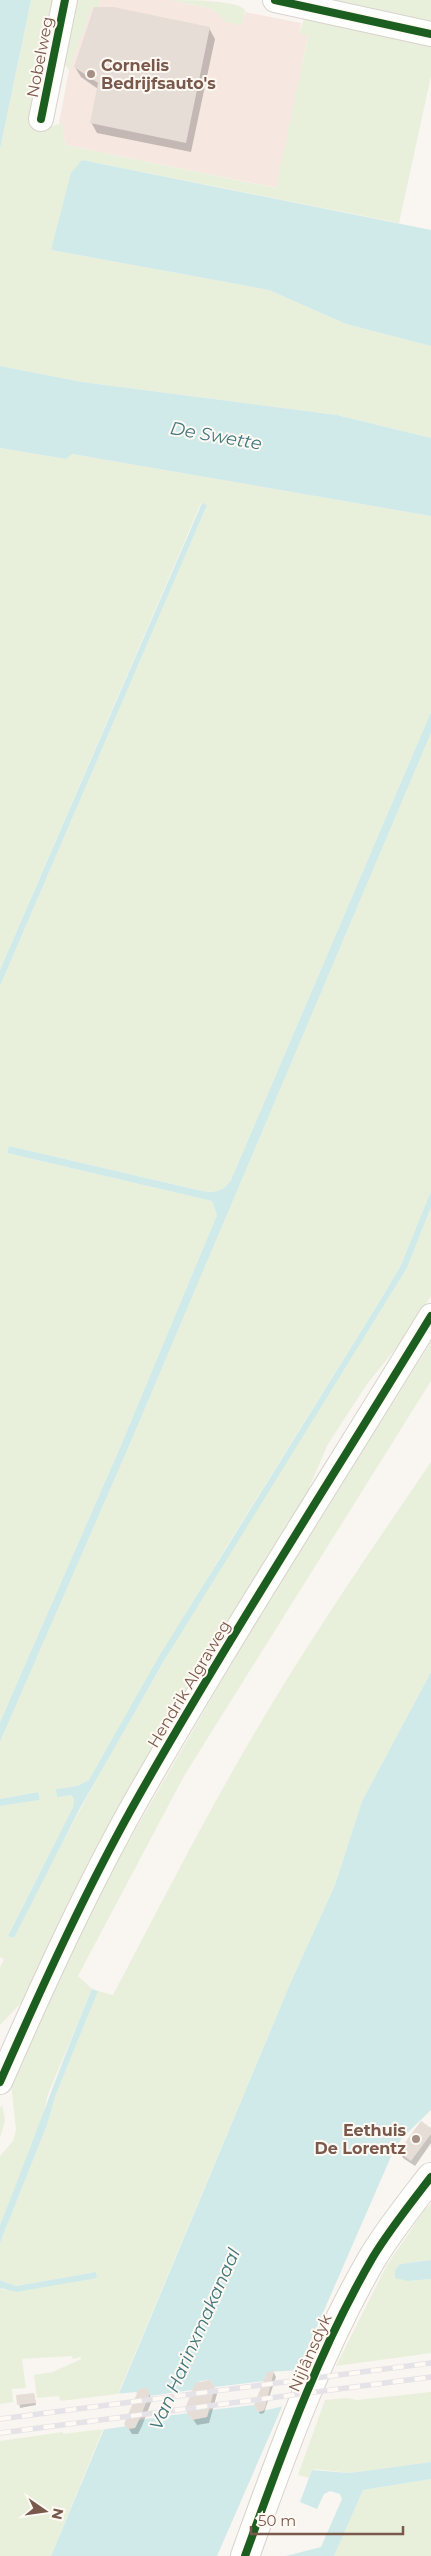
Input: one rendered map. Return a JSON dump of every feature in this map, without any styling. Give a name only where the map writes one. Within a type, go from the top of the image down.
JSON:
[{"type":"street","name":"Nobelweg","points":[[41,119],[65,0]]},
{"type":"street","points":[[274,0],[431,34]]},
{"type":"street","name":"Hendrik Algraweg","points":[[0,2082],[56,1957],[140,1793],[244,1619],[431,1316]]},
{"type":"street","name":"Nijlânsdyk","points":[[245,2556],[293,2424],[350,2298],[374,2255],[431,2177]]},
{"type":"shaded area","points":[[100,0],[171,0],[213,9],[225,22],[243,23],[245,12],[301,23],[299,34],[308,35],[277,188],[65,145],[62,124],[59,123],[69,70],[92,6],[99,7]]},
{"type":"green space","points":[[31,0],[56,0],[31,121],[52,126],[62,123],[65,145],[276,188],[308,36],[299,34],[303,21],[306,18],[431,43],[431,76],[399,223],[82,160],[51,250],[269,290],[346,324],[431,346],[431,438],[337,415],[82,382],[0,366],[0,149]]},
{"type":"green space","points":[[77,0],[100,0],[99,7],[92,7],[69,70],[65,64]]},
{"type":"green space","points":[[171,0],[211,1],[233,4],[245,10],[243,23],[240,25],[225,22],[213,9]]},
{"type":"green space","points":[[324,0],[431,0],[431,22]]},
{"type":"green space","points":[[0,448],[66,459],[72,454],[431,516],[431,712],[231,1180],[220,1192],[202,1191],[9,1146],[7,1153],[212,1201],[217,1215],[122,1443],[0,1722],[0,986],[207,505],[201,503],[0,970]]},
{"type":"green space","points":[[431,733],[431,1191],[401,1265],[386,1291],[220,1557],[89,1780],[77,1786],[56,1789],[74,1798],[73,1807],[8,1936],[14,1938],[100,1773],[194,1611],[407,1268],[431,1207],[431,1296],[409,1332],[367,1384],[328,1444],[305,1497],[156,1744],[24,2000],[0,2025],[0,1968],[4,1959],[0,1957],[0,1806],[40,1800],[38,1792],[0,1799],[0,1742],[129,1446]]},
{"type":"green space","points":[[431,1342],[431,1381],[184,1776],[78,1976],[92,1989],[48,2094],[41,2123],[0,2225],[0,2156],[13,2141],[16,2130],[11,2083],[107,1879],[252,1628]]},
{"type":"green space","points":[[431,1462],[431,1672],[362,1801],[335,1885],[290,1984],[118,2394],[60,2401],[59,2396],[37,2398],[34,2375],[53,2372],[81,2359],[81,2357],[73,2359],[72,2356],[22,2359],[26,2388],[12,2389],[13,2402],[0,2404],[0,2288],[4,2290],[97,2278],[96,2272],[16,2286],[0,2280],[0,2243],[47,2125],[55,2097],[98,1991],[113,1995],[204,1823],[261,1722],[323,1623]]},
{"type":"green space","points":[[2,2104],[5,2120],[0,2138],[0,2109]]},
{"type":"green space","points":[[431,2204],[431,2260],[400,2264],[408,2281],[431,2279],[431,2353],[336,2366],[387,2265],[425,2209]]},
{"type":"green space","points":[[431,2392],[431,2462],[349,2473],[315,2469],[312,2470],[309,2478],[298,2475],[325,2400],[346,2398],[357,2400]]},
{"type":"green space","points":[[103,2429],[51,2556],[0,2556],[0,2441],[63,2432],[63,2434]]},
{"type":"green space","points":[[431,2479],[431,2556],[334,2556],[363,2490]]},
{"type":"water","points":[[0,0],[31,0],[0,149]]},
{"type":"water","points":[[82,160],[431,230],[431,346],[346,324],[269,290],[51,250],[71,173]]},
{"type":"water","name":"De Swette","points":[[0,366],[82,382],[337,415],[431,438],[431,516],[72,454],[66,459],[0,448]]},
{"type":"water","points":[[202,503],[207,505],[0,986],[0,970]]},
{"type":"water","points":[[431,712],[431,733],[129,1446],[0,1742],[0,1722],[122,1443],[217,1215],[212,1201],[7,1153],[9,1146],[202,1191],[218,1191],[228,1184]]},
{"type":"water","points":[[431,1191],[431,1207],[407,1268],[164,1661],[79,1810],[14,1938],[8,1936],[73,1807],[74,1798],[71,1795],[57,1797],[56,1789],[77,1786],[89,1780],[158,1658],[386,1291],[401,1265]]},
{"type":"water","name":"Van Harinxmakanaal","points":[[431,1672],[431,2110],[402,2138],[393,2152],[217,2556],[51,2556],[290,1984],[335,1885],[362,1801]]},
{"type":"water","points":[[38,1792],[40,1800],[0,1806],[0,1799]]},
{"type":"water","points":[[92,1989],[98,1991],[55,2097],[47,2125],[0,2243],[0,2225]]},
{"type":"water","points":[[431,2260],[431,2279],[408,2281],[395,2278],[395,2270],[400,2264]]},
{"type":"water","points":[[96,2272],[97,2278],[16,2292],[0,2288],[0,2280],[16,2286]]},
{"type":"water","points":[[431,2462],[431,2479],[363,2490],[334,2556],[286,2556],[321,2547],[342,2499],[340,2494],[330,2491],[324,2494],[317,2509],[300,2502],[312,2470],[349,2473]]},
{"type":"pier","points":[[300,2370],[284,2406],[258,2412],[254,2405],[210,2410],[207,2417],[192,2420],[188,2413],[139,2420],[135,2428],[128,2429],[127,2426],[100,2430],[115,2394],[136,2392],[137,2394],[139,2389],[149,2396],[192,2390],[200,2381],[210,2380],[215,2387],[264,2381],[267,2372]]},
{"type":"building","points":[[94,7],[113,7],[210,27],[186,143],[90,123],[98,83],[74,67]]},
{"type":"building","points":[[421,2121],[431,2128],[431,2134],[411,2161],[398,2152]]},
{"type":"building","points":[[274,2371],[265,2408],[263,2411],[258,2412],[254,2405],[267,2372]]},
{"type":"building","points":[[210,2380],[215,2387],[207,2417],[192,2420],[185,2409],[195,2383]]},
{"type":"building","points":[[146,2388],[150,2393],[139,2420],[135,2428],[128,2429],[124,2424],[139,2389]]},
{"type":"building","points":[[34,2393],[36,2403],[17,2405],[16,2395]]},
{"type":"railway","points":[[0,2419],[431,2363]]},
{"type":"railway","points":[[0,2433],[431,2377]]},
{"type":"cycle path","points":[[41,119],[65,0]]},
{"type":"cycle path","points":[[275,0],[431,34]]},
{"type":"cycle path","points":[[0,2082],[67,1935],[121,1827],[248,1613],[431,1316]]},
{"type":"cycle path","points":[[245,2556],[302,2404],[335,2329],[373,2257],[431,2177]]},
{"type":"place","name":"Cornelis Bedrijfsauto's","points":[[91,74]]},
{"type":"place","name":"Eethuis De Lorentz","points":[[416,2139]]}]
